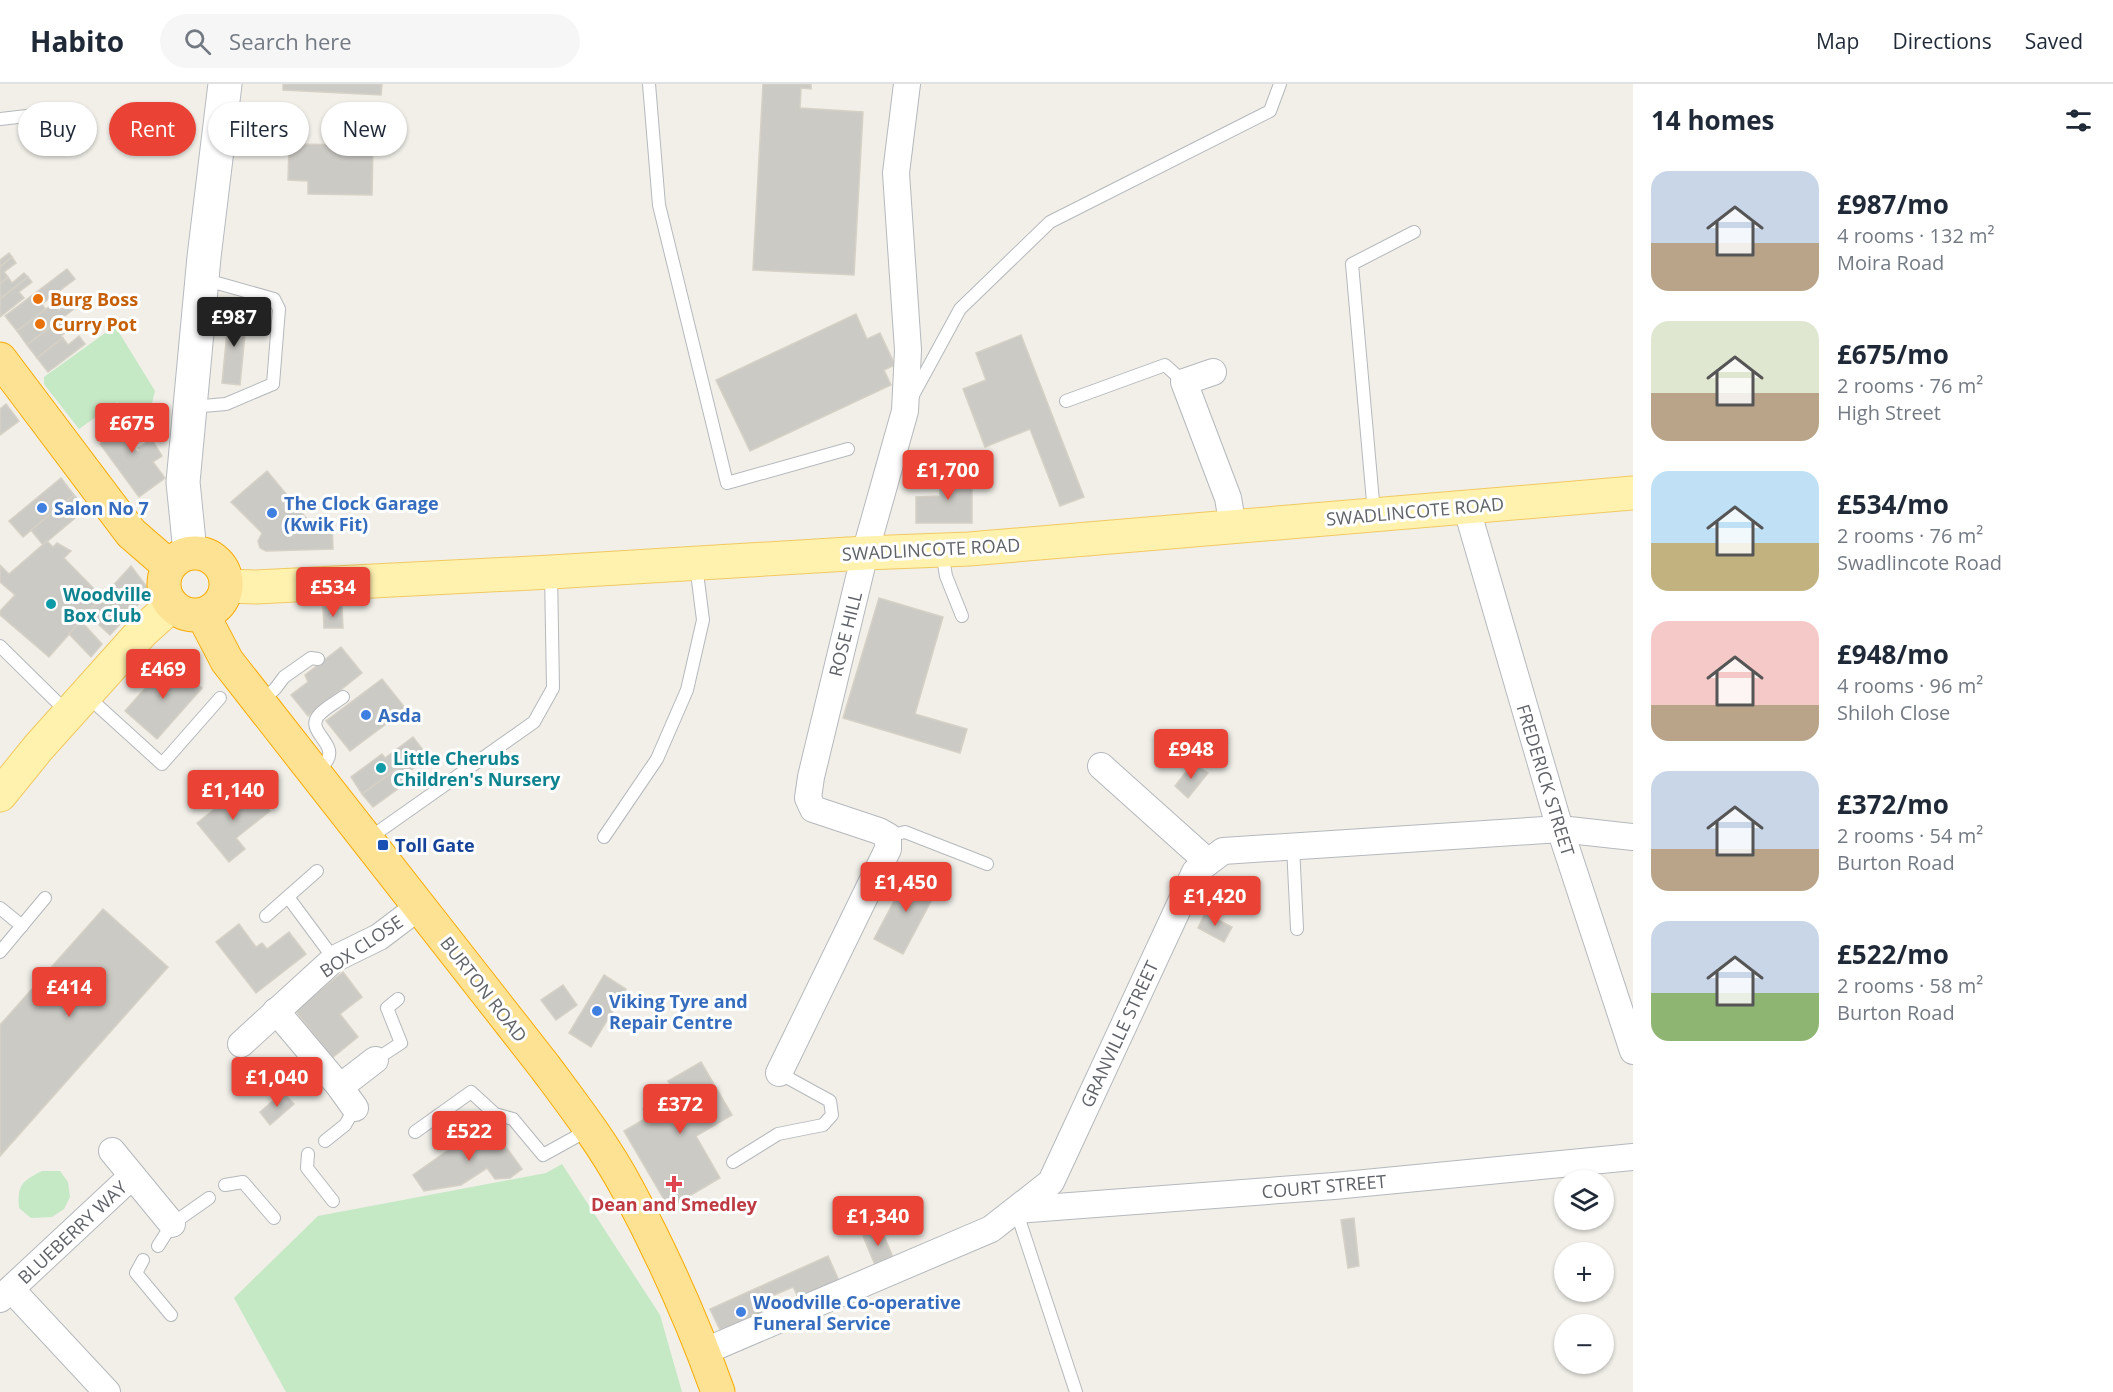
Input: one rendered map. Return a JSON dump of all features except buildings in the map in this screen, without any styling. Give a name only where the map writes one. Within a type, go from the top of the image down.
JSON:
[{"type":"highway","points":[[0,359],[131,533],[180,559]]},
{"type":"highway","points":[[203,553],[221,565],[227,586],[224,598],[215,609],[203,615],[190,615],[179,611],[172,605],[165,592],[164,582],[180,559],[203,553]]},
{"type":"highway","name":"BURTON ROAD","points":[[203,615],[227,661],[591,1128],[626,1186],[680,1297],[718,1392]]},
{"type":"main road","name":"SWADLINCOTE ROAD","points":[[227,586],[256,587],[942,550],[1633,493]]},
{"type":"main road","points":[[0,795],[38,748],[142,632],[172,605]]},
{"type":"street","points":[[180,559],[183,482],[202,279],[225,84]]},
{"type":"street","name":"ROSE HILL","points":[[888,836],[813,809],[808,798],[811,777],[865,553],[905,411],[909,350],[896,173],[907,84]]},
{"type":"street","points":[[1213,372],[1184,382],[1228,498],[1233,527]]},
{"type":"street","name":"FREDERICK STREET","points":[[1466,506],[1560,829],[1633,1051]]},
{"type":"street","points":[[1101,766],[1208,862]]},
{"type":"street","name":"GRANVILLE STREET","points":[[703,1352],[991,1229],[1051,1182],[1195,872],[1223,851],[1560,829],[1633,837]]},
{"type":"street","points":[[779,1073],[879,869],[888,849],[888,836]]},
{"type":"street","name":"BOX CLOSE","points":[[241,1044],[334,959],[378,937],[420,906]]},
{"type":"street","points":[[276,1011],[355,1108]]},
{"type":"street","points":[[340,1087],[375,1060]]},
{"type":"street","name":"BLUEBERRY WAY","points":[[112,1151],[172,1224]]},
{"type":"street","name":"COURT STREET","points":[[1016,1210],[1334,1186],[1633,1157]]},
{"type":"street","name":"BLUEBERRY WAY","points":[[107,1392],[6,1294],[132,1176]]},
{"type":"lane","points":[[649,84],[659,205],[727,483],[848,449]]},
{"type":"lane","points":[[905,411],[960,309],[1050,222],[1270,111],[1280,84]]},
{"type":"lane","points":[[0,120],[18,118]]},
{"type":"lane","points":[[1374,515],[1352,264],[1414,232]]},
{"type":"lane","points":[[190,407],[226,405],[273,384],[279,309],[274,299],[202,279]]},
{"type":"lane","points":[[1066,400],[1165,365],[1184,382]]},
{"type":"lane","points":[[942,550],[946,576],[962,616]]},
{"type":"lane","points":[[604,837],[657,759],[687,690],[702,620],[696,563]]},
{"type":"lane","points":[[367,840],[534,722],[553,688],[551,572]]},
{"type":"lane","points":[[0,646],[162,764],[220,698]]},
{"type":"lane","points":[[260,702],[275,689],[284,677],[311,658],[318,659]]},
{"type":"lane","points":[[315,771],[327,761],[330,754],[329,747],[316,730],[315,722],[318,715],[342,698]]},
{"type":"lane","points":[[888,836],[905,832],[987,864]]},
{"type":"lane","points":[[1293,846],[1297,929]]},
{"type":"lane","points":[[266,916],[316,871]]},
{"type":"lane","points":[[288,897],[334,959]]},
{"type":"lane","points":[[0,952],[45,898]]},
{"type":"lane","points":[[0,908],[22,926]]},
{"type":"lane","points":[[375,1060],[401,1043],[387,1008],[398,999]]},
{"type":"lane","points":[[733,1162],[778,1134],[823,1125],[832,1115],[830,1101],[779,1073]]},
{"type":"lane","points":[[415,1132],[471,1092],[495,1114],[513,1119],[543,1155],[591,1128]]},
{"type":"lane","points":[[325,1141],[345,1125],[355,1108]]},
{"type":"lane","points":[[308,1155],[307,1168],[333,1201]]},
{"type":"lane","points":[[225,1185],[243,1182],[274,1218]]},
{"type":"lane","points":[[158,1246],[172,1224],[209,1198]]},
{"type":"lane","points":[[1016,1210],[1076,1392]]},
{"type":"lane","points":[[143,1260],[136,1273],[171,1315]]},
{"type":"green space","points":[[115,326],[155,391],[152,403],[127,414],[117,402],[79,429],[44,384],[44,377]]},
{"type":"green space","points":[[562,1164],[660,1315],[682,1392],[286,1392],[234,1298],[318,1216],[546,1173]]},
{"type":"green space","points":[[42,1171],[60,1171],[68,1182],[70,1197],[64,1209],[52,1217],[31,1218],[19,1208],[20,1189],[25,1181]]},
{"type":"place","name":"Burg Boss","points":[[38,299]]},
{"type":"place","name":"Curry Pot","points":[[40,324]]},
{"type":"place","name":"Salon No 7","points":[[42,508]]},
{"type":"place","name":"The Clock Garage (Kwik Fit)","points":[[272,513]]},
{"type":"place","name":"Woodville Box Club","points":[[51,604]]},
{"type":"place","name":"Asda","points":[[366,715]]},
{"type":"place","name":"Little Cherubs Children's Nursery","points":[[381,768]]},
{"type":"place","name":"Toll Gate","points":[[383,845]]},
{"type":"place","name":"Viking Tyre and Repair Centre","points":[[597,1011]]},
{"type":"place","name":"Dean and Smedley","points":[[674,1184]]},
{"type":"place","name":"Woodville Co-operative Funeral Service","points":[[741,1312]]}]
